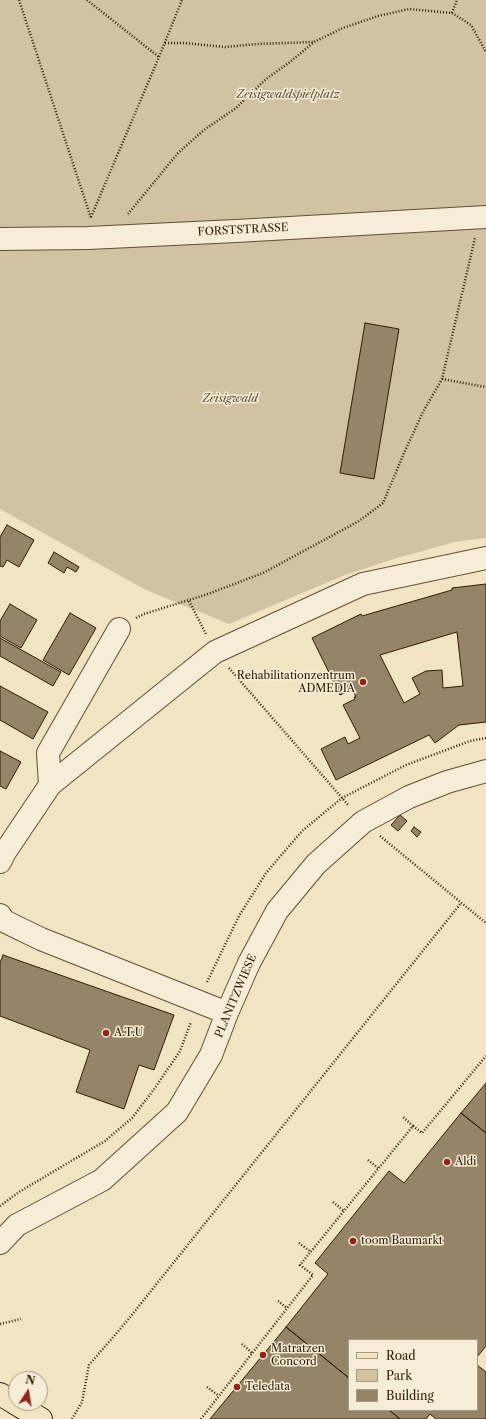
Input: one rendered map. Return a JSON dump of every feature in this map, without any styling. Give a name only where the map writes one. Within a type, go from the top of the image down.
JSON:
[{"type":"main road","points":[[0,1394],[41,1419]]},
{"type":"street","name":"FORSTSTRASSE","points":[[0,240],[89,228],[244,230],[483,217]]},
{"type":"street","points":[[0,862],[5,852],[50,785],[215,652],[363,584],[486,558]]},
{"type":"street","points":[[50,785],[48,753],[119,629]]},
{"type":"street","name":"PLANITZWIESE","points":[[0,1243],[17,1225],[102,1180],[177,1112],[211,1055],[226,1013],[249,963],[276,912],[316,864],[363,822],[409,797],[447,782],[486,771]]},
{"type":"street","points":[[0,915],[4,921],[41,939],[226,1013]]},
{"type":"path","points":[[19,0],[89,228]]},
{"type":"path","points":[[87,0],[159,57]]},
{"type":"path","points":[[89,228],[182,0]]},
{"type":"path","points":[[452,13],[457,0]]},
{"type":"path","points":[[126,216],[178,153],[204,130],[236,108],[266,79],[314,42],[343,28],[378,16],[409,9],[452,13],[471,25],[486,52]]},
{"type":"path","points":[[165,43],[184,43],[225,47],[257,44],[314,42]]},
{"type":"path","points":[[119,629],[144,614],[189,600],[263,573],[359,521],[383,503],[404,452],[423,412],[442,379],[483,217]]},
{"type":"path","points":[[442,379],[486,387]]},
{"type":"path","points":[[189,600],[215,652],[363,822],[486,924]]},
{"type":"path","points":[[72,1419],[82,1402],[90,1365],[127,1321],[461,903]]},
{"type":"path","points":[[403,1117],[422,1134],[486,1056]]},
{"type":"path","points":[[453,1088],[457,1092]]},
{"type":"path","points":[[201,1419],[312,1275],[300,1265],[413,1126]]},
{"type":"path","points":[[368,1160],[378,1168]]},
{"type":"path","points":[[333,1202],[344,1211]]},
{"type":"path","points":[[299,1243],[311,1252]]},
{"type":"path","points":[[278,1301],[287,1308]]},
{"type":"path","points":[[0,1324],[21,1319]]},
{"type":"path","points":[[242,1344],[252,1353]]},
{"type":"path","points":[[207,1387],[219,1396]]},
{"type":"green space","name":"Zeisigwald","points":[[0,0],[486,0],[486,538],[455,542],[397,558],[345,575],[229,624],[144,589],[0,509]]},
{"type":"building","points":[[365,323],[399,329],[374,479],[340,473]]},
{"type":"building","points":[[7,525],[34,540],[19,567],[7,560],[3,567],[0,566],[0,537]]},
{"type":"building","points":[[54,552],[79,567],[76,572],[67,567],[64,573],[48,563]]},
{"type":"building","name":"Rehabilitationzentrum ADMEDIA","points":[[486,584],[486,722],[459,725],[435,743],[429,735],[336,780],[321,749],[345,737],[348,744],[360,738],[343,705],[356,697],[351,690],[340,695],[312,638],[361,614],[362,616],[452,590],[452,588]],"holes":[[[457,632],[463,686],[443,688],[442,670],[426,671],[412,678],[420,694],[404,703],[380,655]]]},
{"type":"building","points":[[10,604],[37,620],[21,648],[0,636],[0,621]]},
{"type":"building","points":[[70,613],[96,628],[69,675],[43,660]]},
{"type":"building","points":[[0,638],[61,672],[53,686],[0,656]]},
{"type":"building","points":[[0,686],[48,712],[33,739],[0,720]]},
{"type":"building","points":[[0,751],[21,762],[6,789],[0,786]]},
{"type":"building","points":[[400,815],[407,821],[398,831],[391,825]]},
{"type":"building","points":[[414,827],[421,832],[417,837],[411,831]]},
{"type":"building","name":"A.T.U","points":[[3,955],[174,1015],[154,1070],[139,1065],[124,1109],[76,1092],[90,1050],[0,1016],[0,963]]},
{"type":"building","points":[[486,1083],[486,1133],[461,1113]]},
{"type":"building","points":[[461,1113],[486,1133],[486,1346],[478,1356],[478,1339],[348,1339],[348,1377],[286,1327],[328,1274],[315,1263],[389,1171],[404,1183]]},
{"type":"building","points":[[286,1327],[348,1377],[348,1411],[390,1411],[400,1419],[210,1419]]},
{"type":"building","points":[[478,1366],[486,1372],[486,1419],[436,1419],[430,1414],[426,1419],[400,1419],[390,1411],[478,1411]]},
{"type":"place","name":"Rehabilitationzentrum ADMEDIA","points":[[363,682]]},
{"type":"place","name":"A.T.U","points":[[106,1033]]},
{"type":"place","name":"Aldi","points":[[447,1162]]},
{"type":"place","name":"toom Baumarkt","points":[[353,1241]]},
{"type":"place","name":"Matratzen Concord","points":[[263,1355]]},
{"type":"place","name":"Teledata","points":[[237,1387]]},
{"type":"park label","name":"Zeisigwaldspielplatz","points":[[288,95]]}]
